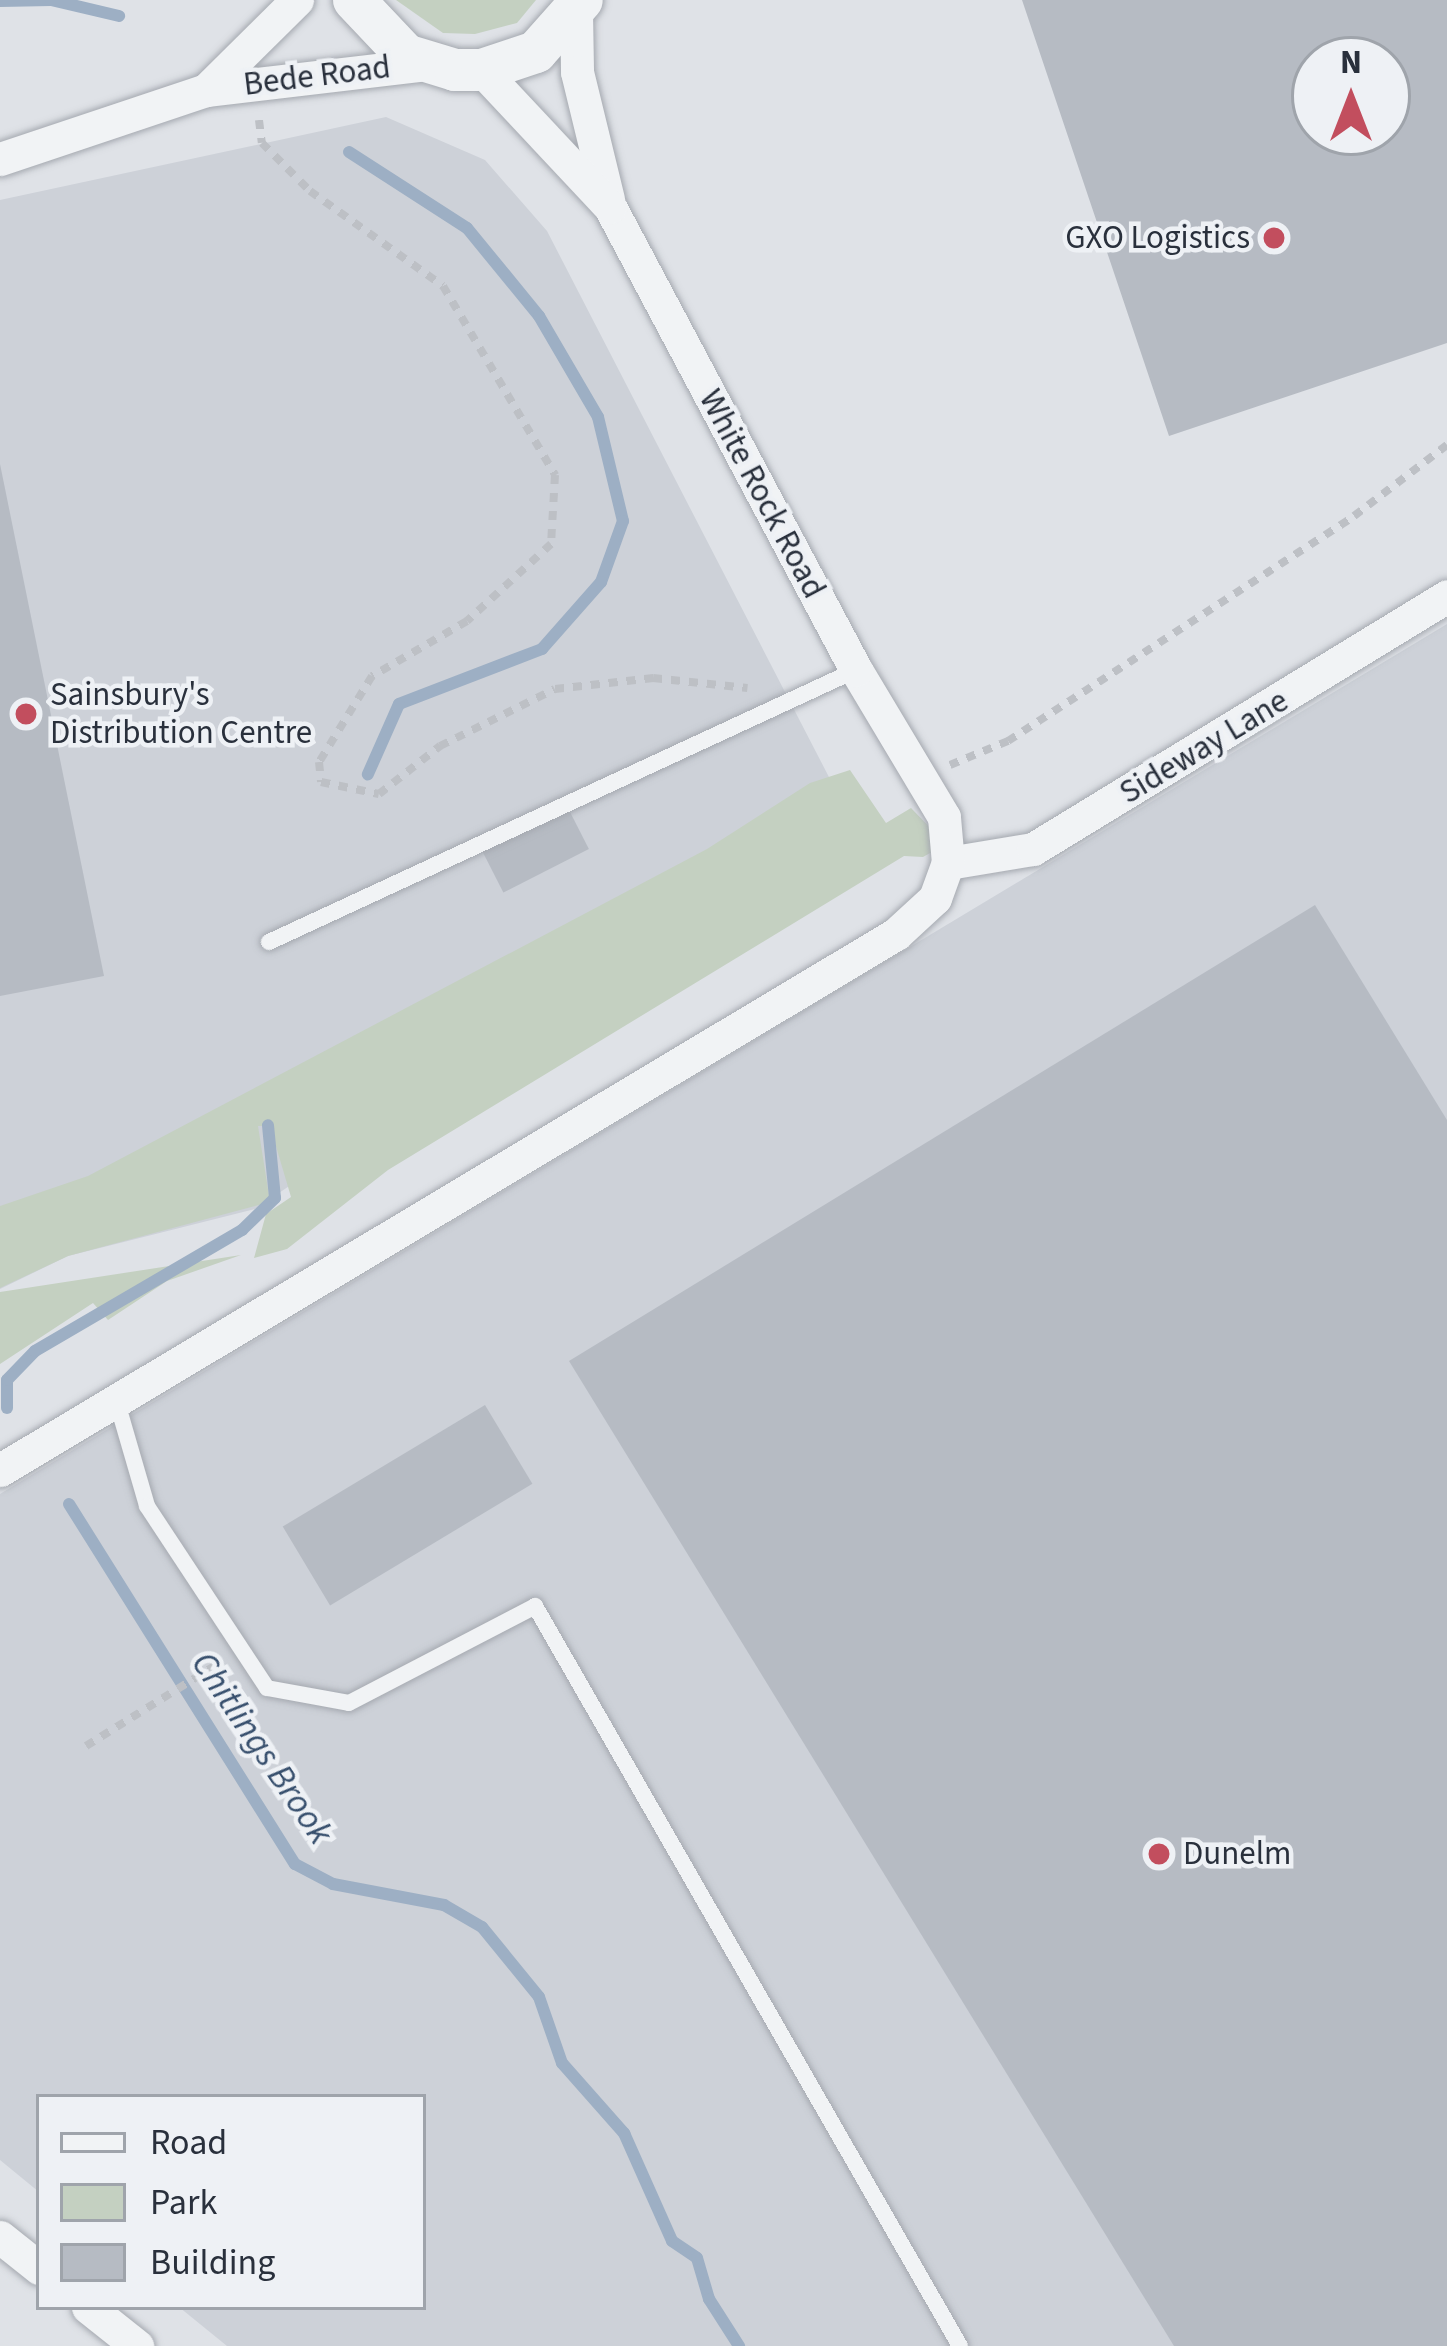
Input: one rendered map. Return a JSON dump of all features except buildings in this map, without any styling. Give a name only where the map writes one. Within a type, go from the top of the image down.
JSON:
[{"type":"street","name":"Bede Road","points":[[206,90],[297,0]]},
{"type":"street","points":[[355,0],[386,40],[428,64],[482,70],[536,52],[579,6]]},
{"type":"street","name":"White Rock Road","points":[[579,6],[577,72],[610,207],[856,670],[944,817],[948,863]]},
{"type":"street","name":"Bede Road","points":[[0,159],[206,90],[428,64]]},
{"type":"street","name":"White Rock Road","points":[[482,70],[610,207]]},
{"type":"street","name":"Sideway Lane","points":[[948,863],[1033,849],[1447,596]]},
{"type":"street","points":[[0,1470],[896,934],[935,898],[948,863]]},
{"type":"street","points":[[0,2237],[36,2266]]},
{"type":"street","points":[[92,2310],[136,2346]]},
{"type":"lane","points":[[269,942],[856,670]]},
{"type":"lane","points":[[116,1399],[146,1506],[267,1688],[350,1703],[536,1606],[960,2346]]},
{"type":"path","points":[[254,82],[262,142],[310,191],[443,286],[555,476],[551,544],[467,621],[372,676],[319,762],[321,782],[379,794],[440,746],[555,689],[653,678],[802,694]]},
{"type":"path","points":[[918,778],[1008,741],[1354,516],[1447,446]]},
{"type":"path","points":[[86,1746],[198,1676]]},
{"type":"shaded area","name":"Sainsbury's Distribution Centre","points":[[386,117],[485,160],[547,231],[847,812],[255,1209],[68,1256],[0,1289],[0,200]]},
{"type":"shaded area","points":[[1447,624],[1447,2346],[227,2346],[183,2310],[426,2310],[426,2094],[36,2094],[36,2190],[0,2160],[0,1494]]},
{"type":"green space","points":[[396,0],[536,0],[517,23],[475,34],[443,33]]},
{"type":"green space","points":[[850,770],[886,823],[911,808],[946,844],[923,857],[904,856],[388,1170],[287,1249],[254,1258],[266,1214],[291,1197],[270,1126],[258,1126],[270,1202],[68,1256],[0,1288],[0,1206],[88,1176],[707,849],[810,783]]},
{"type":"green space","points":[[241,1255],[167,1281],[108,1320],[93,1303],[0,1364],[0,1292]]},
{"type":"waterway","name":"Chitlings Brook","points":[[0,1],[51,0],[119,16]]},
{"type":"waterway","name":"Chitlings Brook","points":[[349,152],[467,228],[539,316],[598,417],[623,521],[601,582],[542,649],[399,704],[368,774]]},
{"type":"waterway","name":"Chitlings Brook","points":[[7,1408],[7,1380],[35,1351],[242,1230],[275,1198],[268,1125]]},
{"type":"waterway","name":"Chitlings Brook","points":[[69,1504],[295,1864],[333,1884],[444,1905],[482,1927],[539,1997],[562,2063],[624,2133],[672,2241],[697,2258],[709,2299],[739,2346]]},
{"type":"place","name":"GXO Logistics","points":[[1274,238]]},
{"type":"place","name":"Sainsbury's Distribution Centre","points":[[26,714]]},
{"type":"place","name":"Dunelm","points":[[1159,1854]]}]
